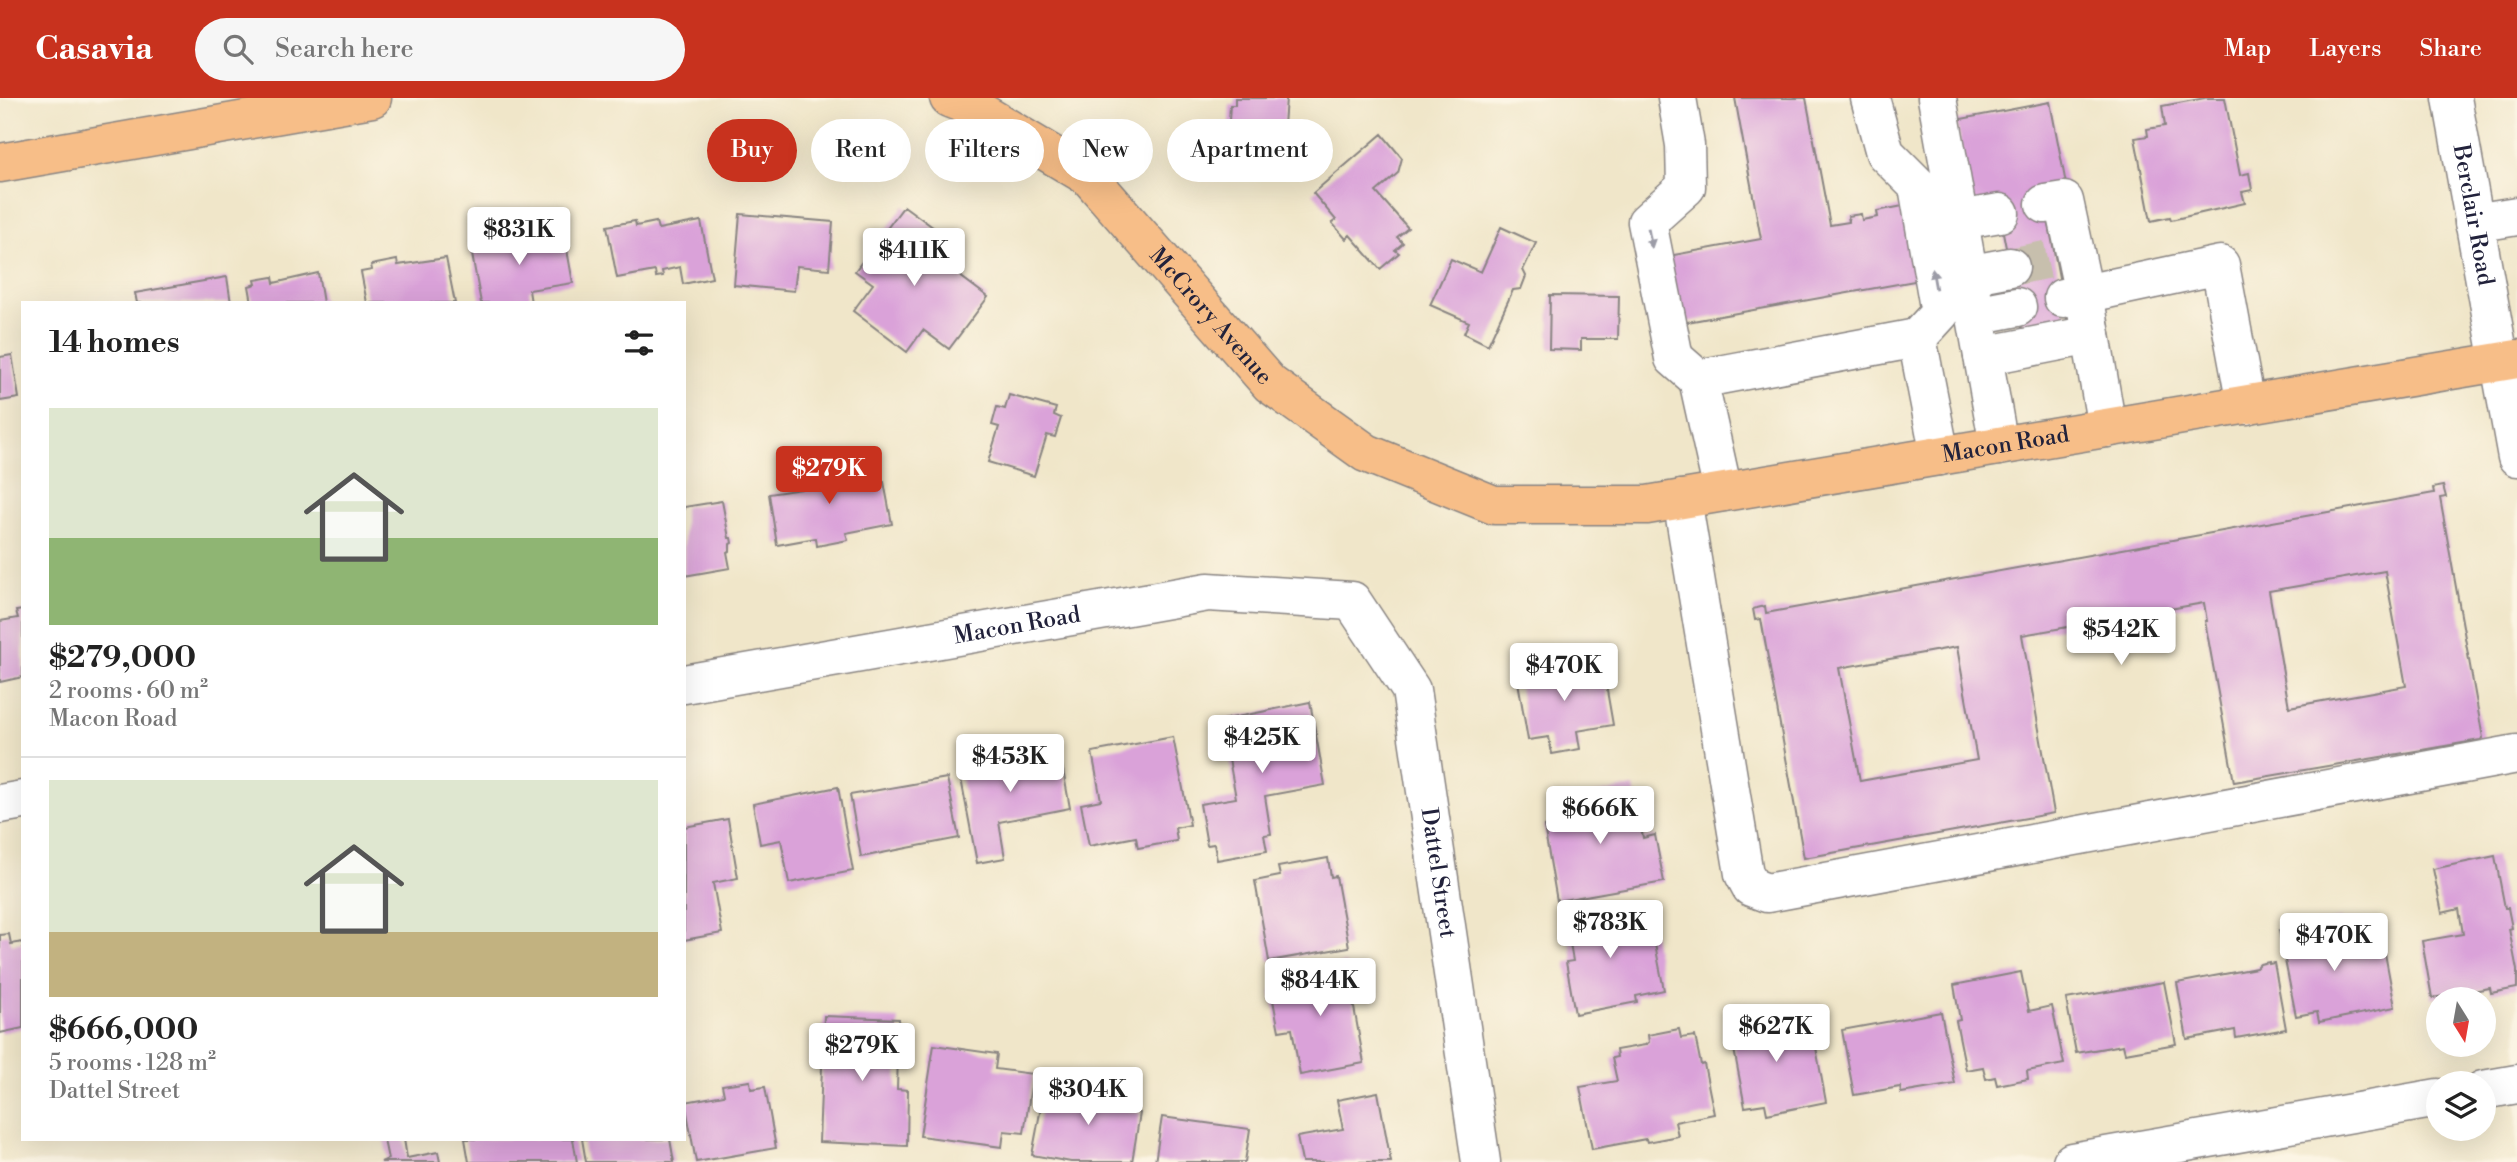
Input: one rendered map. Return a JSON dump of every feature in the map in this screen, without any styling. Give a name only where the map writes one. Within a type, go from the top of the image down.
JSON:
[{"type":"main road","points":[[0,163],[270,107],[372,98]]},
{"type":"main road","name":"McCrory Avenue","points":[[970,101],[1089,177],[1270,384],[1366,453],[1494,505]]},
{"type":"main road","name":"Macon Road","points":[[1494,505],[1647,505],[2508,361]]},
{"type":"street","points":[[1677,98],[1685,145],[1686,187],[1647,222],[1674,358],[1698,379],[1723,492]]},
{"type":"street","points":[[1698,379],[1917,338],[1940,313],[1918,186],[1885,153],[1870,98]]},
{"type":"street","points":[[1937,98],[1999,446]]},
{"type":"street","name":"Berclair Road","points":[[2452,98],[2474,223],[2508,361],[2517,457]]},
{"type":"street","points":[[2045,204],[2064,201],[2065,257],[2073,296],[2091,335],[2107,428]]},
{"type":"street","points":[[1959,220],[2000,212]]},
{"type":"street","points":[[2474,223],[2517,216]]},
{"type":"street","points":[[2073,296],[2220,265],[2246,405]]},
{"type":"street","points":[[1968,275],[2010,267]]},
{"type":"street","points":[[1975,315],[2017,307]]},
{"type":"street","points":[[1983,356],[2091,335]]},
{"type":"street","points":[[1917,338],[1940,456]]},
{"type":"street","points":[[1682,499],[1744,874],[1751,887],[1768,893],[2517,754]]},
{"type":"street","name":"Macon Road","points":[[686,684],[1208,593],[1352,601]]},
{"type":"street","name":"Dattel Street","points":[[1352,601],[1411,691],[1481,1162]]},
{"type":"street","points":[[0,804],[21,800]]},
{"type":"street","points":[[2496,1088],[2517,1084]]},
{"type":"street","points":[[2072,1162],[2426,1100]]},
{"type":"building","points":[[1235,98],[1286,98],[1284,119],[1229,119],[1230,105],[1235,105]]},
{"type":"building","points":[[1735,98],[1806,98],[1830,225],[1849,222],[1848,216],[1861,214],[1862,220],[1878,217],[1877,211],[1903,206],[1920,280],[1676,324],[1663,257],[1761,239]]},
{"type":"building","points":[[2205,98],[2225,98],[2240,175],[2249,173],[2252,190],[2242,192],[2245,203],[2171,220],[2170,217],[2151,221],[2135,138],[2148,136],[2147,129],[2165,126],[2162,106]]},
{"type":"building","points":[[2050,102],[2067,189],[2045,204],[2069,330],[2024,339],[1997,202],[1972,206],[1956,120]]},
{"type":"building","points":[[1382,134],[1402,158],[1398,173],[1376,192],[1408,228],[1397,237],[1403,243],[1395,250],[1399,253],[1380,269],[1350,235],[1346,239],[1332,223],[1336,220],[1313,193],[1326,182],[1333,182],[1333,176]]},
{"type":"building","points":[[904,206],[934,228],[920,246],[988,297],[949,349],[923,330],[907,352],[853,311],[873,284],[855,271]]},
{"type":"building","points":[[740,214],[833,222],[829,269],[797,266],[794,291],[734,285]]},
{"type":"building","points":[[635,221],[636,226],[656,222],[658,229],[701,221],[712,278],[683,284],[680,267],[662,271],[663,276],[656,277],[655,271],[617,278],[607,226]]},
{"type":"building","points":[[1501,227],[1536,243],[1523,270],[1526,276],[1521,289],[1513,290],[1488,345],[1464,333],[1469,322],[1430,305],[1451,259],[1481,272]]},
{"type":"building","points":[[500,233],[502,243],[564,233],[573,283],[529,290],[531,301],[481,301],[471,249],[475,249],[473,238]]},
{"type":"building","points":[[446,258],[455,301],[367,301],[361,272],[372,270],[371,265],[397,260],[398,265]]},
{"type":"building","points":[[318,273],[323,301],[252,301],[249,286],[256,284],[255,280],[273,277],[274,283]]},
{"type":"building","points":[[227,277],[231,301],[137,301],[135,293]]},
{"type":"building","points":[[1550,295],[1619,296],[1618,339],[1581,339],[1581,350],[1549,349]]},
{"type":"building","points":[[12,355],[19,398],[0,401],[0,357]]},
{"type":"building","points":[[1009,395],[1056,408],[1054,415],[1061,418],[1055,437],[1047,435],[1034,476],[988,462],[999,427],[992,425],[997,407],[1005,409]]},
{"type":"building","points":[[828,461],[830,471],[861,466],[864,486],[884,482],[892,524],[846,533],[848,540],[817,546],[816,538],[777,545],[769,494],[802,489],[798,467]]},
{"type":"building","points":[[2443,486],[2446,497],[2440,498],[2483,738],[2480,740],[2234,782],[2204,603],[2022,635],[2054,813],[1804,858],[1761,619],[1755,620],[1753,609],[1765,606],[1766,613],[2434,493],[2433,488]],"holes":[[[2385,571],[2406,686],[2289,707],[2269,591]],[[1957,647],[1977,760],[1860,781],[1839,668]]]},
{"type":"building","points":[[722,501],[732,543],[730,551],[727,552],[730,568],[686,576],[686,507]]},
{"type":"building","points":[[21,610],[21,677],[0,682],[0,621],[18,618],[16,611]]},
{"type":"building","points":[[1602,662],[1613,725],[1577,731],[1580,749],[1552,754],[1549,737],[1528,740],[1516,670],[1547,665],[1548,671]]},
{"type":"building","points":[[1310,702],[1325,785],[1265,796],[1271,834],[1264,835],[1267,851],[1217,860],[1214,844],[1207,845],[1200,804],[1236,798],[1222,720]]},
{"type":"building","points":[[1173,737],[1190,825],[1175,828],[1177,841],[1138,848],[1136,837],[1089,846],[1081,804],[1101,800],[1092,752]]},
{"type":"building","points":[[1059,748],[1070,808],[999,822],[1005,858],[977,863],[959,768],[981,764],[979,756],[1015,749],[1015,756]]},
{"type":"building","points":[[947,778],[959,838],[861,857],[850,795]]},
{"type":"building","points":[[838,787],[853,871],[789,883],[781,840],[760,844],[753,804]]},
{"type":"building","points":[[1634,787],[1643,838],[1655,835],[1664,882],[1557,901],[1544,826],[1553,824],[1549,802]]},
{"type":"building","points":[[728,819],[738,878],[713,883],[722,933],[686,940],[686,827]]},
{"type":"building","points":[[2495,856],[2505,908],[2508,908],[2512,928],[2509,929],[2517,970],[2517,988],[2496,992],[2496,987],[2430,987],[2422,941],[2463,934],[2459,909],[2442,913],[2433,869]]},
{"type":"building","points":[[1328,858],[1331,877],[1336,876],[1349,947],[1269,961],[1255,881],[1280,876],[1278,867]]},
{"type":"building","points":[[1620,905],[1624,929],[1651,924],[1664,990],[1636,996],[1637,1002],[1575,1014],[1566,962],[1573,961],[1565,914]]},
{"type":"building","points":[[2341,919],[2348,956],[2384,948],[2395,1007],[2319,1022],[2317,1012],[2296,1016],[2279,930]]},
{"type":"building","points":[[9,934],[11,944],[21,942],[21,1028],[0,1033],[0,935]]},
{"type":"building","points":[[2269,962],[2274,963],[2286,1029],[2236,1038],[2235,1030],[2187,1039],[2177,983],[2256,968]]},
{"type":"building","points":[[1346,963],[1364,1063],[1300,1075],[1292,1029],[1279,1031],[1271,990],[1287,987],[1284,975]]},
{"type":"building","points":[[2021,972],[2029,1011],[2052,1006],[2064,1064],[2027,1071],[2028,1079],[1997,1085],[1995,1077],[1986,1079],[1983,1067],[1966,1070],[1956,1021],[1960,1020],[1954,985]]},
{"type":"building","points":[[2164,982],[2176,1044],[2125,1053],[2123,1045],[2076,1053],[2066,999]]},
{"type":"building","points":[[1792,1011],[1798,1046],[1815,1042],[1826,1102],[1767,1114],[1765,1104],[1745,1107],[1729,1023]]},
{"type":"building","points":[[1941,1012],[1955,1084],[1901,1093],[1900,1087],[1854,1095],[1842,1030]]},
{"type":"building","points":[[824,1016],[899,1019],[897,1089],[908,1090],[907,1146],[819,1142]]},
{"type":"building","points":[[1679,1029],[1681,1038],[1695,1036],[1701,1065],[1704,1064],[1714,1114],[1675,1122],[1678,1136],[1592,1149],[1580,1087],[1617,1081],[1612,1058],[1617,1057],[1616,1050],[1645,1045],[1649,1042],[1648,1035]]},
{"type":"building","points":[[934,1045],[997,1054],[995,1069],[1033,1074],[1024,1133],[1004,1131],[1002,1147],[920,1136]]},
{"type":"building","points":[[750,1081],[751,1089],[765,1087],[776,1148],[696,1162],[686,1102],[724,1095],[722,1085]]},
{"type":"building","points":[[1081,1081],[1125,1089],[1122,1109],[1140,1113],[1132,1162],[1071,1162],[1032,1155],[1043,1097],[1077,1103]]},
{"type":"building","points":[[1378,1092],[1391,1162],[1302,1162],[1297,1137],[1343,1129],[1337,1100]]},
{"type":"building","points":[[1162,1117],[1250,1129],[1245,1162],[1155,1162]]},
{"type":"building","points":[[384,1141],[404,1141],[407,1158],[438,1152],[440,1162],[381,1162],[388,1159]]},
{"type":"building","points":[[465,1141],[573,1141],[577,1162],[469,1162]]},
{"type":"building","points":[[582,1141],[670,1141],[674,1162],[586,1162]]},
{"type":"tunnel","points":[[2010,267],[2055,258]]}]
